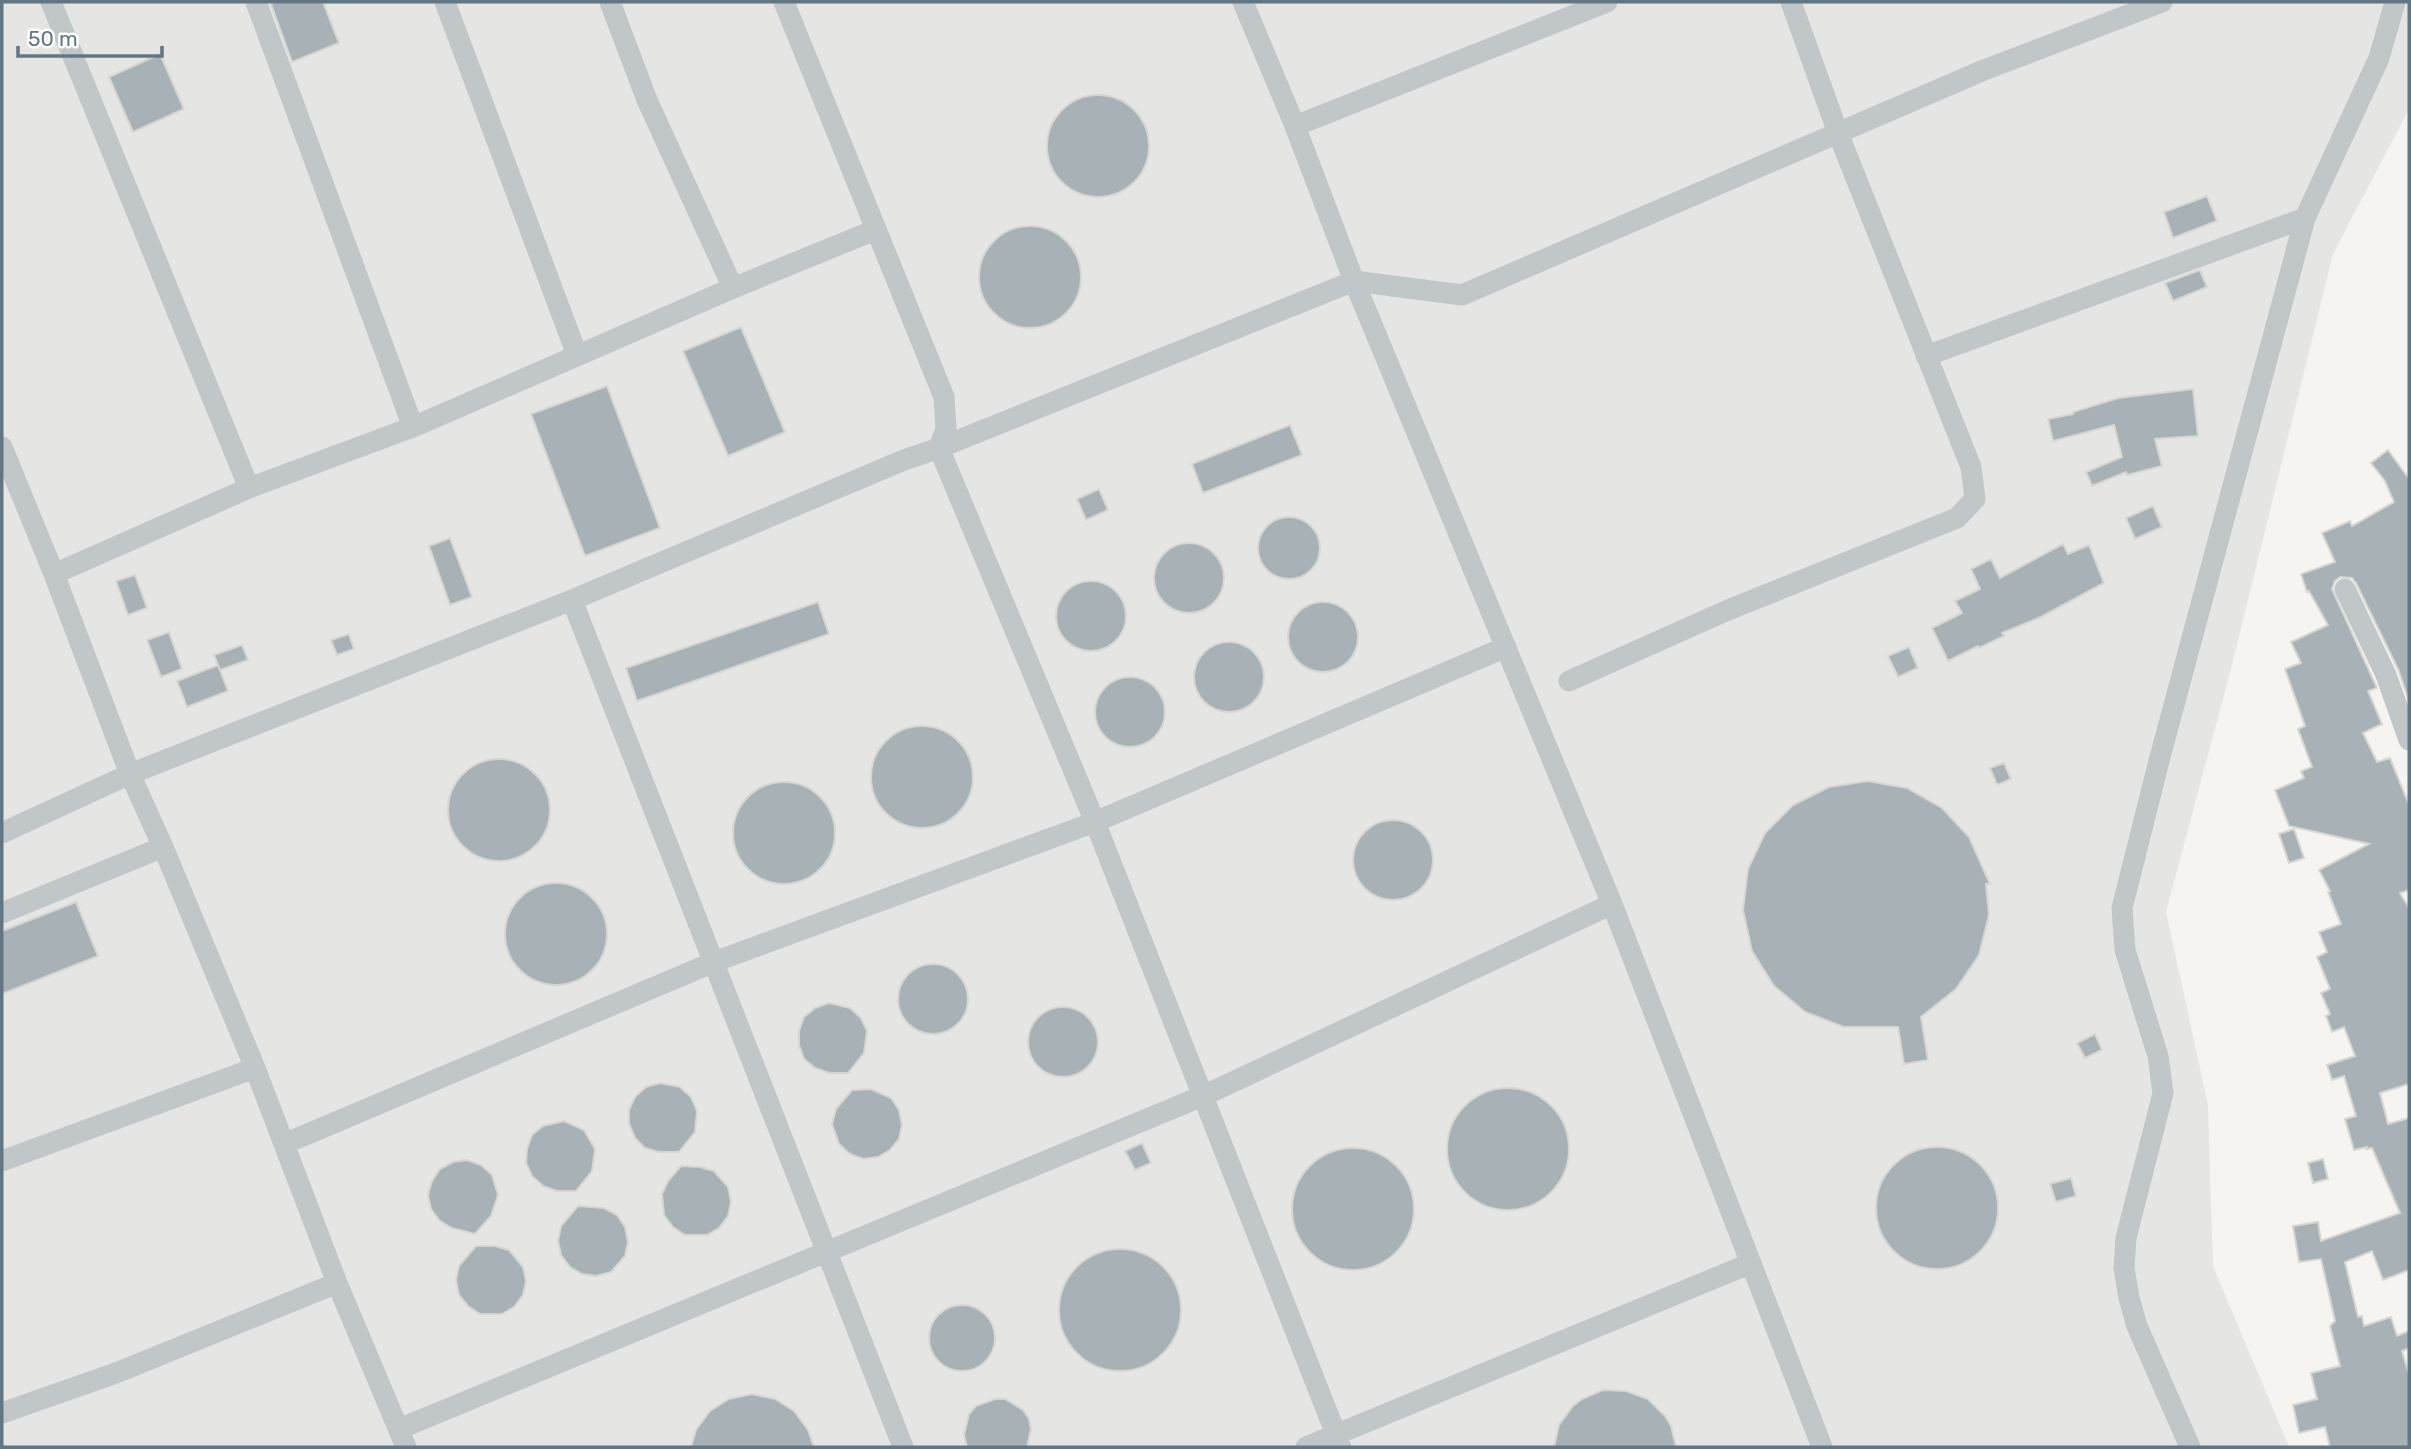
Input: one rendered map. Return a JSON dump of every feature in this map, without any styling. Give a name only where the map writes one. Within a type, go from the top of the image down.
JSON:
[{"type":"street","points":[[51,2],[250,488]]},
{"type":"street","points":[[256,2],[413,427]]},
{"type":"street","points":[[445,2],[577,355]]},
{"type":"street","points":[[610,2],[647,100],[733,288]]},
{"type":"street","points":[[784,2],[944,397],[946,429],[939,448],[1096,822],[1339,1441]]},
{"type":"street","points":[[1243,2],[1295,126],[1354,281],[1612,904],[1822,1447]]},
{"type":"street","points":[[1295,126],[1607,2]]},
{"type":"street","points":[[1569,681],[1728,610],[1957,518],[1976,499],[1971,467],[1838,133],[1791,2]]},
{"type":"street","points":[[2,833],[130,774],[572,600],[891,465],[1354,281],[1462,295],[1984,70],[2162,2]]},
{"type":"street","points":[[2190,1447],[2137,1326],[2124,1268],[2126,1238],[2163,1093],[2158,1056],[2125,950],[2122,908],[2305,218],[2379,58],[2395,2]]},
{"type":"street","points":[[1926,356],[2305,218]]},
{"type":"street","points":[[54,574],[250,488],[413,427],[733,288],[875,230]]},
{"type":"street","points":[[2,447],[54,574],[130,774],[255,1068],[337,1283],[402,1438],[826,1252],[1205,1095],[1612,904]]},
{"type":"street","points":[[2345,589],[2386,675],[2409,740]]},
{"type":"street","points":[[572,600],[903,1447]]},
{"type":"street","points":[[284,1144],[714,962],[1096,822],[1506,647]]},
{"type":"street","points":[[2,914],[163,847]]},
{"type":"street","points":[[2,1161],[255,1068]]},
{"type":"street","points":[[1306,1447],[1339,1441],[1749,1264]]},
{"type":"street","points":[[2,1413],[116,1373],[337,1283]]},
{"type":"shaded area","points":[[2,2],[2409,2],[2409,109],[2333,254],[2232,665],[2166,912],[2208,1105],[2213,1266],[2289,1447],[2,1447]]},
{"type":"building","points":[[323,2],[339,43],[292,62],[271,4]]},
{"type":"building","points":[[160,54],[184,109],[133,132],[109,77]]},
{"type":"building","points":[[1098,95],[1117,99],[1134,110],[1145,127],[1149,146],[1145,165],[1134,182],[1117,193],[1098,197],[1079,193],[1062,182],[1051,165],[1047,146],[1051,127],[1062,110],[1079,99]]},
{"type":"building","points":[[2207,196],[2217,221],[2173,238],[2164,212]]},
{"type":"building","points":[[1030,226],[1049,230],[1066,241],[1077,258],[1081,277],[1077,296],[1066,313],[1049,324],[1030,328],[1011,324],[994,313],[983,296],[979,277],[983,258],[994,241],[1011,230]]},
{"type":"building","points":[[2200,270],[2207,287],[2173,301],[2165,283]]},
{"type":"building","points":[[741,327],[785,432],[728,456],[683,351]]},
{"type":"building","points":[[607,386],[660,528],[585,556],[531,414]]},
{"type":"building","points":[[2193,389],[2198,436],[2155,439],[2162,466],[2127,475],[2126,472],[2092,486],[2086,472],[2122,457],[2114,425],[2053,441],[2048,419],[2073,414],[2118,398]]},
{"type":"building","points":[[1290,425],[1302,455],[1203,493],[1192,464]]},
{"type":"building","points":[[2388,450],[2409,479],[2409,701],[2398,669],[2356,583],[2352,578],[2340,577],[2332,589],[2377,688],[2368,691],[2382,724],[2363,733],[2377,762],[2390,758],[2409,805],[2409,890],[2400,893],[2409,908],[2409,1084],[2380,1093],[2388,1124],[2409,1118],[2409,1270],[2383,1280],[2372,1251],[2345,1262],[2358,1317],[2362,1316],[2364,1326],[2391,1317],[2397,1336],[2409,1331],[2409,1348],[2402,1351],[2409,1375],[2409,1447],[2330,1447],[2325,1427],[2299,1433],[2293,1405],[2317,1399],[2311,1373],[2340,1366],[2330,1326],[2335,1321],[2321,1259],[2299,1262],[2293,1226],[2318,1222],[2321,1241],[2400,1213],[2372,1148],[2354,1150],[2345,1119],[2356,1116],[2344,1076],[2332,1080],[2327,1065],[2355,1056],[2344,1027],[2332,1032],[2326,1016],[2330,1014],[2321,993],[2330,989],[2317,957],[2327,952],[2319,932],[2341,924],[2328,892],[2330,891],[2319,870],[2369,844],[2289,826],[2275,790],[2304,778],[2301,771],[2312,767],[2298,729],[2305,726],[2285,669],[2301,663],[2291,642],[2328,625],[2309,591],[2307,592],[2301,574],[2335,562],[2322,533],[2350,521],[2352,526],[2394,502],[2385,481],[2371,463]]},
{"type":"building","points":[[1099,489],[1108,510],[1086,520],[1077,499]]},
{"type":"building","points":[[2153,506],[2162,527],[2135,539],[2126,518]]},
{"type":"building","points":[[1289,517],[1301,519],[1311,526],[1318,536],[1318,560],[1311,570],[1301,577],[1289,579],[1277,577],[1267,570],[1260,560],[1258,548],[1260,536],[1267,526],[1277,519]]},
{"type":"building","points":[[450,538],[472,597],[450,605],[429,546]]},
{"type":"building","points":[[1189,543],[1214,553],[1224,578],[1214,603],[1189,613],[1164,603],[1154,578],[1164,553]]},
{"type":"building","points":[[2063,544],[2068,554],[2089,545],[2104,583],[2041,617],[2002,633],[2004,636],[1948,661],[1932,628],[1962,613],[1955,601],[1980,589],[1971,569],[1991,559],[2000,578]]},
{"type":"building","points":[[135,575],[147,608],[128,615],[116,581]]},
{"type":"building","points":[[1091,581],[1116,591],[1126,616],[1116,641],[1091,651],[1066,641],[1056,616],[1066,591]]},
{"type":"building","points":[[818,602],[829,634],[637,701],[626,668]]},
{"type":"building","points":[[1323,602],[1348,612],[1358,637],[1348,662],[1323,672],[1298,662],[1288,637],[1298,612]]},
{"type":"building","points":[[169,632],[182,669],[161,677],[147,640]]},
{"type":"building","points":[[349,634],[354,649],[337,655],[331,640]]},
{"type":"building","points":[[1229,642],[1254,652],[1264,677],[1254,702],[1229,712],[1204,702],[1194,677],[1204,652]]},
{"type":"building","points":[[242,645],[248,660],[220,670],[214,655]]},
{"type":"building","points":[[1909,647],[1918,668],[1898,677],[1888,656]]},
{"type":"building","points":[[218,665],[228,691],[187,707],[177,681]]},
{"type":"building","points":[[1130,677],[1155,687],[1165,712],[1155,737],[1130,747],[1105,737],[1095,712],[1105,687]]},
{"type":"building","points":[[922,726],[941,730],[958,741],[969,758],[973,777],[969,796],[958,813],[941,824],[922,828],[903,824],[886,813],[875,796],[871,777],[875,758],[886,741],[903,730]]},
{"type":"building","points":[[499,759],[518,763],[535,774],[546,791],[550,810],[546,829],[535,846],[518,857],[499,861],[480,857],[463,846],[452,829],[448,810],[452,791],[463,774],[480,763]]},
{"type":"building","points":[[2004,763],[2011,779],[1997,785],[1990,768]]},
{"type":"building","points":[[1868,781],[1907,788],[1942,808],[1969,837],[1990,884],[1986,884],[1989,915],[1979,955],[1956,989],[1921,1017],[1928,1060],[1904,1064],[1898,1027],[1844,1027],[1805,1012],[1774,986],[1752,951],[1743,910],[1748,869],[1765,833],[1793,805],[1829,787]]},
{"type":"building","points":[[784,782],[803,786],[820,797],[831,814],[835,833],[831,852],[820,869],[803,880],[784,884],[765,880],[748,869],[737,852],[733,833],[737,814],[748,797],[765,786]]},
{"type":"building","points":[[1393,820],[1408,823],[1421,832],[1430,845],[1433,860],[1430,875],[1421,888],[1408,897],[1393,900],[1378,897],[1365,888],[1356,875],[1353,860],[1356,845],[1365,832],[1378,823]]},
{"type":"building","points":[[2294,829],[2304,858],[2289,863],[2279,834]]},
{"type":"building","points":[[556,883],[575,887],[592,898],[603,915],[607,934],[603,953],[592,970],[575,981],[556,985],[537,981],[520,970],[509,953],[505,934],[509,915],[520,898],[537,887]]},
{"type":"building","points":[[76,902],[98,956],[2,994],[2,931]]},
{"type":"building","points":[[933,964],[958,974],[968,999],[958,1024],[933,1034],[908,1024],[898,999],[908,974]]},
{"type":"building","points":[[829,1003],[850,1008],[861,1018],[867,1031],[864,1053],[848,1073],[829,1073],[815,1068],[804,1059],[799,1045],[799,1031],[804,1017],[815,1008]]},
{"type":"building","points":[[1063,1007],[1088,1017],[1098,1042],[1088,1067],[1063,1077],[1038,1067],[1028,1042],[1038,1017]]},
{"type":"building","points":[[2095,1034],[2102,1050],[2085,1058],[2077,1043]]},
{"type":"building","points":[[660,1083],[680,1087],[691,1097],[697,1111],[695,1132],[679,1152],[659,1152],[645,1148],[635,1138],[629,1124],[629,1110],[635,1097],[646,1087]]},
{"type":"building","points":[[1508,1088],[1531,1093],[1551,1106],[1564,1126],[1569,1149],[1564,1172],[1551,1192],[1531,1205],[1508,1210],[1485,1205],[1465,1192],[1452,1172],[1447,1149],[1452,1126],[1465,1106],[1485,1093]]},
{"type":"building","points":[[871,1089],[891,1098],[899,1110],[902,1125],[899,1139],[890,1150],[878,1157],[863,1159],[850,1154],[839,1144],[832,1124],[836,1109],[852,1090]]},
{"type":"building","points":[[564,1121],[584,1130],[595,1149],[592,1171],[576,1191],[557,1191],[543,1186],[532,1176],[526,1163],[532,1135],[543,1126]]},
{"type":"building","points":[[1142,1143],[1151,1163],[1135,1170],[1125,1151]]},
{"type":"building","points":[[1937,1147],[1960,1152],[1980,1165],[1993,1185],[1998,1208],[1993,1231],[1980,1251],[1960,1264],[1937,1269],[1914,1264],[1894,1251],[1881,1231],[1876,1208],[1881,1185],[1894,1165],[1914,1152]]},
{"type":"building","points":[[1353,1148],[1376,1153],[1396,1166],[1409,1186],[1414,1209],[1409,1232],[1396,1252],[1376,1265],[1353,1270],[1330,1265],[1310,1252],[1297,1232],[1292,1209],[1297,1186],[1310,1166],[1330,1153]]},
{"type":"building","points":[[2323,1159],[2328,1179],[2313,1183],[2308,1163]]},
{"type":"building","points":[[467,1160],[481,1165],[492,1175],[498,1195],[491,1216],[475,1234],[452,1228],[440,1221],[431,1209],[428,1195],[432,1181],[440,1169],[453,1162]]},
{"type":"building","points":[[681,1166],[714,1171],[728,1187],[731,1202],[728,1216],[719,1228],[707,1235],[685,1235],[673,1227],[664,1215],[662,1194],[668,1181]]},
{"type":"building","points":[[2071,1178],[2076,1196],[2056,1202],[2050,1184]]},
{"type":"building","points":[[578,1206],[604,1208],[617,1215],[625,1227],[628,1242],[625,1256],[611,1272],[596,1276],[582,1274],[570,1267],[561,1255],[558,1241],[561,1226]]},
{"type":"building","points":[[476,1246],[495,1246],[509,1250],[523,1267],[526,1281],[523,1295],[514,1307],[502,1314],[480,1314],[468,1306],[459,1295],[456,1280],[459,1266]]},
{"type":"building","points":[[1120,1249],[1143,1254],[1163,1267],[1176,1287],[1181,1310],[1176,1333],[1163,1353],[1143,1366],[1120,1371],[1097,1366],[1077,1353],[1064,1333],[1059,1310],[1064,1287],[1077,1267],[1097,1254]]},
{"type":"building","points":[[955,1305],[969,1305],[981,1310],[990,1319],[995,1338],[993,1351],[986,1362],[969,1371],[955,1371],[943,1366],[934,1357],[929,1345],[929,1331],[934,1319],[943,1310]]},
{"type":"building","points":[[1603,1390],[1626,1391],[1648,1399],[1671,1426],[1676,1447],[1554,1447],[1559,1425],[1573,1406]]},
{"type":"building","points":[[752,1394],[775,1399],[794,1411],[808,1430],[814,1447],[691,1447],[696,1430],[710,1411],[729,1399]]},
{"type":"building","points":[[995,1399],[1005,1399],[1023,1410],[1029,1419],[1031,1429],[1027,1447],[967,1447],[964,1435],[969,1414],[976,1406]]}]
